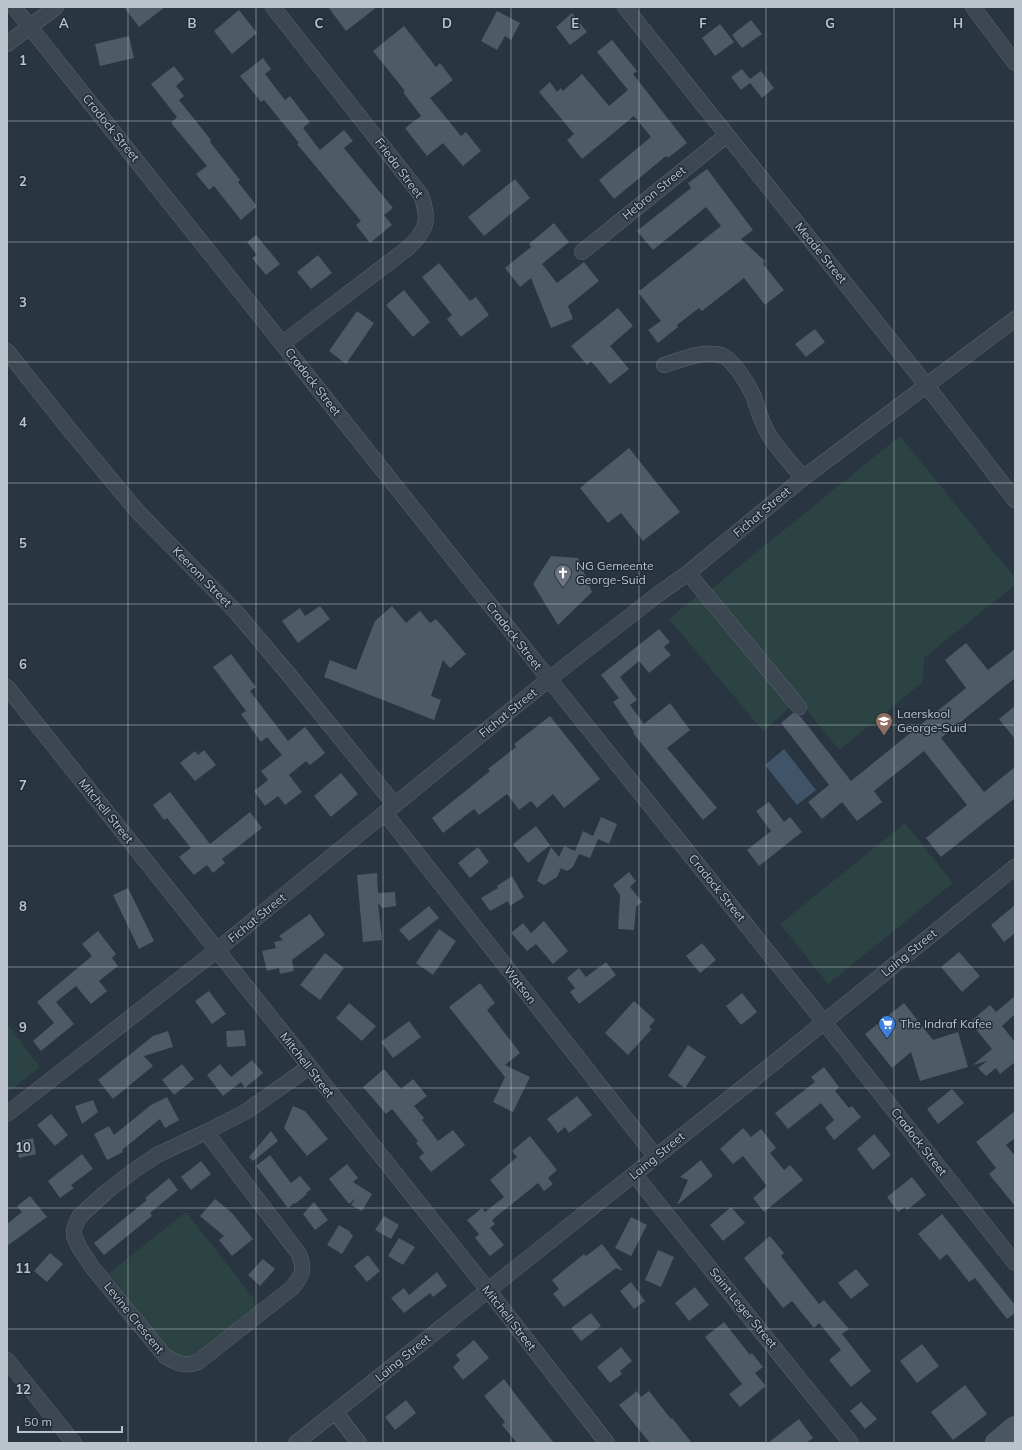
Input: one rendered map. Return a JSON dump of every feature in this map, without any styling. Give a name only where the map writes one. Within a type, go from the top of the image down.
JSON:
[{"type":"street","name":"Cradock Street","points":[[14,7],[548,680],[824,1022],[1015,1263]]},
{"type":"street","points":[[7,44],[56,7]]},
{"type":"street","name":"Frieda Street","points":[[272,7],[421,195],[427,211],[425,227],[419,237],[408,248],[282,343]]},
{"type":"street","name":"Meade Street","points":[[625,7],[927,386],[1015,500]]},
{"type":"street","points":[[973,7],[1015,63]]},
{"type":"street","name":"Hebron Street","points":[[582,252],[727,135]]},
{"type":"street","name":"Fichat Street","points":[[7,1114],[217,950],[548,680],[657,595],[688,573],[803,478],[1015,320]]},
{"type":"street","name":"Keerom Street","points":[[7,351],[133,506],[236,612],[290,676],[390,809]]},
{"type":"street","points":[[664,364],[707,354],[715,354],[726,358],[743,378],[761,420],[770,436],[803,478]]},
{"type":"street","points":[[688,573],[799,707]]},
{"type":"street","name":"Mitchell Street","points":[[7,687],[488,1290],[607,1443]]},
{"type":"street","name":"Watson","points":[[390,809],[656,1156]]},
{"type":"street","name":"Laing Street","points":[[296,1443],[770,1066],[1015,867]]},
{"type":"street","name":"Levine Crescent","points":[[206,1132],[299,1254],[303,1270],[301,1276],[292,1288],[198,1362],[190,1365],[174,1362],[165,1356],[92,1267],[79,1247],[74,1236],[74,1229],[79,1217],[105,1193],[132,1172],[157,1155],[247,1111],[309,1067]]},
{"type":"street","name":"Saint Leger Street","points":[[634,1174],[851,1443]]},
{"type":"street","points":[[7,1360],[74,1443]]},
{"type":"street","points":[[335,1412],[359,1443]]},
{"type":"street","points":[[996,1443],[1015,1427]]},
{"type":"green space","points":[[900,436],[1015,578],[1015,585],[924,658],[923,682],[839,750],[710,590]]},
{"type":"green space","points":[[699,594],[792,706],[763,731],[669,619]]},
{"type":"green space","points":[[905,823],[953,883],[828,984],[780,924]]},
{"type":"green space","points":[[7,1023],[40,1067],[7,1093]]},
{"type":"green space","points":[[186,1212],[255,1300],[253,1302],[256,1307],[195,1356],[184,1357],[179,1356],[169,1350],[109,1273]]},
{"type":"water","points":[[784,749],[816,790],[797,805],[765,765]]},
{"type":"building","points":[[124,7],[165,7],[139,27]]},
{"type":"building","points":[[328,7],[377,7],[346,31]]},
{"type":"building","points":[[239,10],[257,33],[232,54],[214,31]]},
{"type":"building","points":[[497,11],[520,23],[511,40],[505,36],[497,50],[481,41]]},
{"type":"building","points":[[572,13],[587,32],[570,45],[556,27]]},
{"type":"building","points":[[751,20],[762,34],[742,48],[732,35]]},
{"type":"building","points":[[720,24],[734,42],[715,56],[702,38]]},
{"type":"building","points":[[404,26],[436,67],[440,63],[453,80],[430,98],[461,136],[466,132],[481,151],[463,166],[443,143],[427,156],[405,128],[421,116],[403,92],[405,91],[373,51]]},
{"type":"building","points":[[129,36],[134,58],[100,66],[95,44]]},
{"type":"building","points":[[612,40],[637,71],[633,74],[687,143],[668,158],[666,156],[614,199],[599,180],[651,137],[634,116],[582,159],[567,140],[574,134],[539,92],[550,82],[557,92],[561,88],[563,91],[582,74],[609,106],[628,90],[597,52]]},
{"type":"building","points":[[263,58],[271,69],[265,74],[285,100],[290,96],[310,122],[303,128],[320,150],[344,130],[353,141],[344,148],[393,208],[384,215],[392,225],[370,243],[356,225],[361,221],[297,144],[299,143],[264,100],[261,102],[240,76]]},
{"type":"building","points":[[174,66],[184,79],[176,86],[184,96],[179,100],[211,140],[210,142],[240,180],[238,182],[257,206],[241,220],[214,186],[209,190],[196,174],[207,166],[171,123],[177,117],[151,84]]},
{"type":"building","points":[[742,69],[750,79],[761,71],[774,88],[762,98],[750,83],[741,90],[731,77]]},
{"type":"building","points":[[707,169],[753,230],[741,239],[765,261],[763,264],[784,290],[765,305],[744,278],[702,311],[699,308],[677,325],[678,327],[658,343],[648,330],[661,321],[638,292],[721,226],[706,207],[653,250],[637,231],[691,188],[688,183]]},
{"type":"building","points":[[515,179],[530,198],[484,236],[468,217]]},
{"type":"building","points":[[554,223],[569,242],[542,264],[557,283],[584,262],[599,281],[568,306],[573,319],[551,328],[531,278],[520,287],[505,268],[531,247],[529,244]]},
{"type":"building","points":[[256,235],[280,264],[266,275],[252,258],[257,255],[247,242]]},
{"type":"building","points":[[318,255],[332,273],[311,289],[297,272]]},
{"type":"building","points":[[439,263],[470,301],[476,297],[489,315],[461,337],[447,319],[452,315],[422,277]]},
{"type":"building","points":[[404,290],[430,322],[413,337],[386,305]]},
{"type":"building","points":[[618,308],[633,326],[610,346],[629,369],[610,384],[591,361],[587,365],[571,346]]},
{"type":"building","points":[[357,311],[374,323],[346,364],[329,351]]},
{"type":"building","points":[[815,329],[825,342],[806,357],[795,344]]},
{"type":"building","points":[[629,448],[680,512],[643,541],[621,513],[608,523],[580,488]]},
{"type":"building","name":"NG Gemeente George-Suid","points":[[551,556],[578,558],[592,592],[558,625],[533,584]]},
{"type":"building","points":[[320,606],[330,619],[298,643],[282,621],[300,608],[305,616]]},
{"type":"building","points":[[392,606],[406,623],[420,611],[430,623],[436,619],[466,654],[450,668],[443,660],[431,696],[441,700],[434,720],[324,677],[330,660],[356,670],[375,621]]},
{"type":"building","points":[[659,629],[670,642],[664,647],[671,655],[649,673],[639,661],[620,677],[637,700],[630,705],[644,724],[670,703],[690,730],[667,748],[717,808],[703,820],[633,733],[634,732],[613,702],[619,698],[601,675]]},
{"type":"building","points":[[966,643],[988,670],[1015,649],[1015,678],[941,738],[984,792],[1015,767],[1015,798],[941,857],[926,838],[967,805],[924,751],[874,791],[882,802],[857,821],[842,802],[822,819],[808,802],[829,785],[781,723],[793,713],[800,716],[851,781],[966,688],[945,660]]},
{"type":"building","points":[[231,654],[256,687],[250,691],[288,741],[305,727],[325,753],[310,765],[306,761],[289,775],[302,792],[285,805],[278,796],[265,806],[254,791],[268,780],[261,771],[282,755],[267,737],[261,742],[241,714],[246,711],[213,667]]},
{"type":"building","points":[[1015,706],[1015,739],[999,719]]},
{"type":"building","points":[[550,716],[600,779],[564,808],[553,794],[537,808],[531,801],[519,810],[507,794],[479,815],[474,809],[443,833],[432,818],[490,771],[488,769],[516,747],[514,744]]},
{"type":"building","points":[[204,750],[216,765],[195,781],[180,763],[195,751],[198,755]]},
{"type":"building","points":[[341,773],[358,794],[331,817],[314,796]]},
{"type":"building","points":[[170,792],[210,844],[250,812],[262,828],[222,859],[225,863],[213,873],[207,865],[194,875],[179,857],[191,848],[167,818],[164,820],[153,805]]},
{"type":"building","points":[[769,802],[784,822],[790,817],[802,832],[759,866],[747,850],[771,831],[756,811]]},
{"type":"building","points":[[601,817],[617,824],[609,844],[598,839],[590,858],[579,854],[573,867],[567,871],[561,868],[557,877],[544,885],[537,881],[551,847],[559,857],[564,846],[575,851],[583,831],[593,836]]},
{"type":"building","points":[[536,826],[550,845],[528,863],[513,844]]},
{"type":"building","points":[[478,847],[489,862],[470,878],[458,863]]},
{"type":"building","points":[[629,872],[636,881],[630,887],[642,902],[636,907],[634,930],[618,929],[620,895],[613,885]]},
{"type":"building","points":[[377,873],[378,893],[395,892],[396,906],[382,908],[378,903],[382,940],[363,942],[357,875]]},
{"type":"building","points":[[512,876],[524,897],[510,906],[508,901],[490,911],[481,898],[498,888],[497,886]]},
{"type":"building","points":[[128,888],[154,941],[139,949],[113,895]]},
{"type":"building","points":[[1015,905],[1015,933],[1004,942],[991,925]]},
{"type":"building","points":[[429,906],[439,918],[409,941],[399,930]]},
{"type":"building","points":[[310,914],[325,935],[292,960],[294,971],[280,974],[279,968],[267,971],[262,951],[276,948],[274,942],[283,940],[279,936]]},
{"type":"building","points":[[544,921],[568,951],[553,964],[536,944],[527,951],[511,933],[523,923],[531,933]]},
{"type":"building","points":[[439,929],[456,941],[433,975],[416,963]]},
{"type":"building","points":[[98,931],[116,954],[112,958],[118,966],[99,981],[107,991],[91,1004],[76,986],[56,1002],[74,1024],[41,1051],[33,1041],[54,1023],[37,1002],[92,956],[82,944]]},
{"type":"building","points":[[702,943],[716,960],[700,973],[686,956]]},
{"type":"building","points":[[959,952],[980,976],[962,992],[941,967]]},
{"type":"building","points":[[325,953],[344,968],[320,1000],[300,985]]},
{"type":"building","points":[[606,962],[616,975],[579,1004],[570,992],[575,988],[567,978],[579,968],[586,977]]},
{"type":"building","points":[[480,983],[495,1003],[487,1010],[520,1053],[505,1065],[530,1077],[513,1112],[493,1102],[505,1077],[449,1007]]},
{"type":"building","points":[[209,991],[226,1014],[212,1024],[195,1001]]},
{"type":"building","points":[[742,993],[757,1012],[741,1025],[726,1006]]},
{"type":"building","points":[[1015,996],[1015,1014],[1002,1026],[1015,1042],[1015,1062],[1000,1074],[996,1068],[986,1076],[978,1068],[987,1061],[973,1065],[992,1049],[970,1022],[990,1005],[996,1012]]},
{"type":"building","points":[[634,1001],[655,1020],[649,1027],[652,1029],[628,1055],[605,1033]]},
{"type":"building","points":[[349,1003],[376,1026],[362,1041],[336,1018]]},
{"type":"building","points":[[904,1003],[933,1040],[958,1032],[968,1067],[920,1081],[911,1052],[892,1068],[865,1034]]},
{"type":"building","points":[[409,1021],[421,1037],[393,1058],[381,1042]]},
{"type":"building","points":[[244,1030],[246,1046],[227,1047],[226,1031]]},
{"type":"building","points":[[168,1031],[173,1047],[144,1056],[153,1066],[113,1099],[98,1080],[153,1036]]},
{"type":"building","points":[[688,1045],[706,1057],[685,1088],[668,1076]]},
{"type":"building","points":[[252,1060],[263,1073],[245,1088],[241,1082],[223,1096],[207,1075],[220,1064],[231,1077]]},
{"type":"building","points":[[182,1064],[194,1079],[174,1095],[162,1080]]},
{"type":"building","points":[[824,1067],[839,1087],[835,1091],[849,1108],[852,1106],[861,1117],[834,1140],[825,1128],[834,1120],[821,1103],[788,1129],[775,1113],[815,1082],[811,1077]]},
{"type":"building","points":[[384,1069],[401,1089],[413,1079],[427,1096],[414,1106],[424,1118],[422,1120],[438,1141],[453,1130],[465,1145],[431,1172],[419,1157],[424,1153],[416,1143],[418,1141],[392,1109],[386,1114],[363,1087]]},
{"type":"building","points":[[952,1089],[964,1103],[938,1124],[927,1109]]},
{"type":"building","points":[[577,1096],[592,1115],[569,1133],[565,1127],[558,1133],[547,1119]]},
{"type":"building","points":[[167,1097],[179,1120],[165,1128],[160,1119],[122,1150],[123,1152],[107,1160],[94,1134],[109,1126],[114,1135],[151,1105]]},
{"type":"building","points":[[93,1100],[98,1112],[82,1124],[75,1106]]},
{"type":"building","points":[[293,1106],[305,1111],[328,1139],[307,1156],[284,1128]]},
{"type":"building","points":[[1015,1111],[1015,1138],[1006,1145],[1015,1156],[1015,1206],[989,1174],[996,1168],[976,1142]]},
{"type":"building","points":[[51,1114],[68,1135],[55,1146],[37,1125]]},
{"type":"building","points":[[743,1128],[751,1137],[761,1129],[776,1148],[770,1153],[784,1170],[790,1165],[803,1180],[764,1212],[753,1198],[767,1186],[743,1156],[733,1164],[720,1149]]},
{"type":"building","points":[[271,1131],[278,1141],[253,1161],[249,1157]]},
{"type":"building","points":[[874,1134],[891,1155],[873,1170],[857,1149]]},
{"type":"building","points":[[530,1136],[557,1170],[548,1178],[553,1184],[544,1191],[538,1183],[492,1220],[495,1224],[490,1228],[504,1245],[490,1256],[475,1238],[479,1234],[467,1220],[482,1208],[485,1212],[504,1197],[490,1180],[517,1157],[512,1151]]},
{"type":"building","points":[[33,1138],[36,1154],[19,1158],[16,1142]]},
{"type":"building","points":[[82,1154],[93,1169],[71,1185],[74,1188],[60,1198],[48,1181]]},
{"type":"building","points":[[270,1155],[291,1183],[300,1176],[311,1189],[295,1204],[294,1203],[288,1208],[256,1166]]},
{"type":"building","points":[[701,1160],[713,1176],[677,1205],[688,1180],[680,1177]]},
{"type":"building","points":[[201,1161],[211,1174],[191,1190],[181,1177]]},
{"type":"building","points":[[347,1164],[358,1178],[353,1182],[372,1194],[362,1211],[351,1205],[356,1198],[349,1204],[329,1179]]},
{"type":"building","points":[[912,1177],[926,1195],[907,1210],[905,1207],[898,1212],[887,1197]]},
{"type":"building","points":[[169,1178],[178,1190],[150,1213],[152,1216],[104,1255],[94,1243],[147,1200],[145,1198]]},
{"type":"building","points":[[30,1196],[47,1217],[7,1246],[7,1224],[22,1212],[17,1206]]},
{"type":"building","points":[[215,1199],[232,1213],[253,1239],[232,1256],[219,1240],[224,1236],[200,1216]]},
{"type":"building","points":[[314,1202],[328,1220],[315,1230],[303,1214]]},
{"type":"building","points":[[731,1207],[745,1223],[723,1241],[710,1225]]},
{"type":"building","points":[[942,1214],[1015,1305],[1015,1313],[1007,1319],[975,1278],[969,1282],[947,1254],[940,1260],[918,1234]]},
{"type":"building","points":[[384,1216],[399,1225],[391,1239],[375,1230]]},
{"type":"building","points":[[631,1217],[647,1225],[631,1256],[615,1248]]},
{"type":"building","points":[[339,1225],[349,1231],[353,1236],[342,1254],[327,1245]]},
{"type":"building","points":[[770,1236],[784,1253],[781,1256],[819,1304],[824,1300],[849,1329],[842,1334],[871,1371],[851,1387],[829,1360],[841,1350],[819,1323],[814,1328],[792,1301],[783,1308],[744,1258]]},
{"type":"building","points":[[399,1238],[415,1247],[403,1265],[388,1256]]},
{"type":"building","points":[[602,1244],[623,1271],[616,1268],[564,1307],[553,1294],[559,1289],[552,1280],[584,1254],[586,1256]]},
{"type":"building","points":[[658,1250],[674,1257],[661,1287],[645,1280]]},
{"type":"building","points":[[50,1253],[63,1264],[47,1282],[34,1271]]},
{"type":"building","points":[[368,1255],[380,1271],[367,1282],[354,1266]]},
{"type":"building","points":[[263,1259],[275,1269],[260,1286],[248,1275]]},
{"type":"building","points":[[856,1269],[869,1285],[851,1299],[838,1283]]},
{"type":"building","points":[[437,1272],[447,1286],[433,1297],[430,1293],[404,1313],[391,1298],[404,1288],[409,1295]]},
{"type":"building","points":[[631,1282],[645,1301],[634,1309],[620,1291]]},
{"type":"building","points":[[695,1287],[709,1305],[689,1321],[675,1303]]},
{"type":"building","points":[[591,1313],[601,1326],[581,1341],[571,1328]]},
{"type":"building","points":[[724,1322],[750,1355],[752,1353],[763,1367],[755,1373],[766,1386],[740,1407],[729,1394],[742,1384],[705,1337]]},
{"type":"building","points":[[474,1340],[489,1358],[463,1380],[453,1367],[460,1360],[456,1355]]},
{"type":"building","points":[[922,1344],[939,1366],[917,1383],[900,1361]]},
{"type":"building","points":[[621,1347],[632,1361],[620,1371],[622,1374],[610,1383],[597,1367]]},
{"type":"building","points":[[504,1379],[554,1443],[517,1443],[502,1425],[505,1422],[484,1396]]},
{"type":"building","points":[[965,1385],[987,1414],[953,1440],[931,1412]]},
{"type":"building","points":[[637,1391],[641,1397],[649,1391],[692,1443],[650,1443],[619,1405]]},
{"type":"building","points":[[406,1400],[416,1413],[395,1430],[385,1417]]},
{"type":"building","points":[[861,1402],[877,1419],[865,1429],[850,1411]]},
{"type":"building","points":[[799,1419],[813,1438],[806,1443],[768,1443]]},
{"type":"place","name":"NG Gemeente George-Suid","points":[[563,588]]},
{"type":"place","name":"Laerskool George-Suid","points":[[884,736]]},
{"type":"place","name":"The Indraf Kafee","points":[[887,1039]]}]
